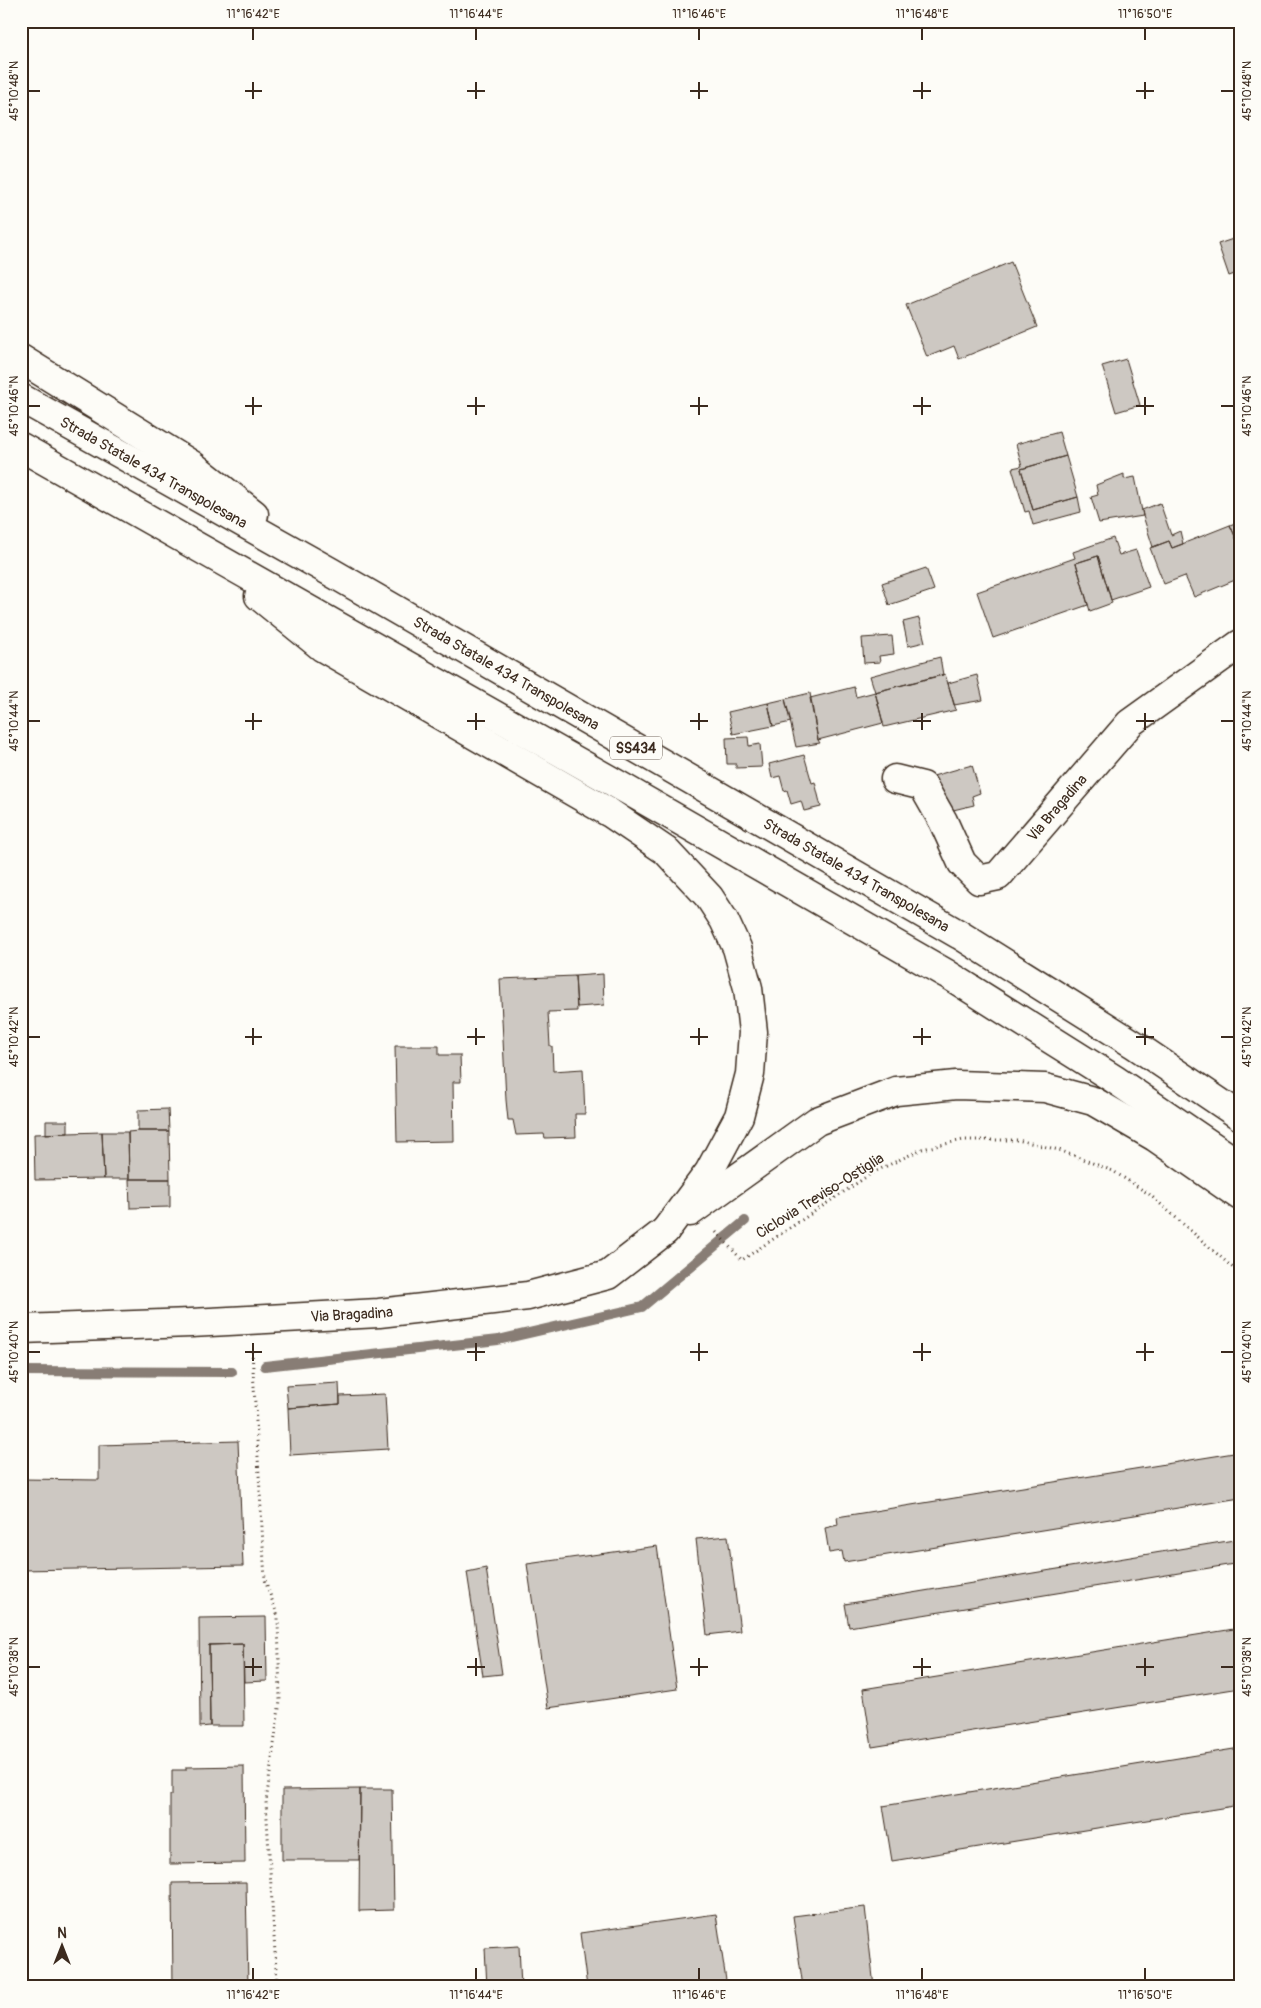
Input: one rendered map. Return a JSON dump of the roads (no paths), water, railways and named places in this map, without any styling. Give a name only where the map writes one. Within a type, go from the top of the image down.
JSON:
[{"type":"main road","points":[[21,359],[192,465],[329,571]]},
{"type":"main road","name":"Strada Statale 434 Transpolesana","points":[[21,398],[329,571],[960,935],[1134,1045],[1240,1116]]},
{"type":"main road","name":"SS434","points":[[21,447],[608,778],[947,974],[1114,1079],[1240,1165]]},
{"type":"main road","points":[[199,548],[322,647],[610,813],[666,851],[709,896],[724,920],[737,948],[748,988],[753,1032],[750,1074],[739,1116],[709,1172],[664,1231]]},
{"type":"main road","name":"Via Bragadina","points":[[895,779],[923,786],[943,820],[962,863],[979,880],[998,876],[1130,723],[1240,644]]},
{"type":"main road","points":[[664,1231],[818,1121],[896,1091],[956,1085],[1045,1088],[1093,1101],[1155,1137],[1240,1196]]},
{"type":"main road","name":"Via Bragadina","points":[[21,1329],[250,1320],[379,1312],[528,1296],[608,1275],[664,1231]]},
{"type":"waterway","points":[[265,1366],[498,1340],[642,1307],[745,1221]]},
{"type":"waterway","points":[[21,1371],[232,1372]]}]
